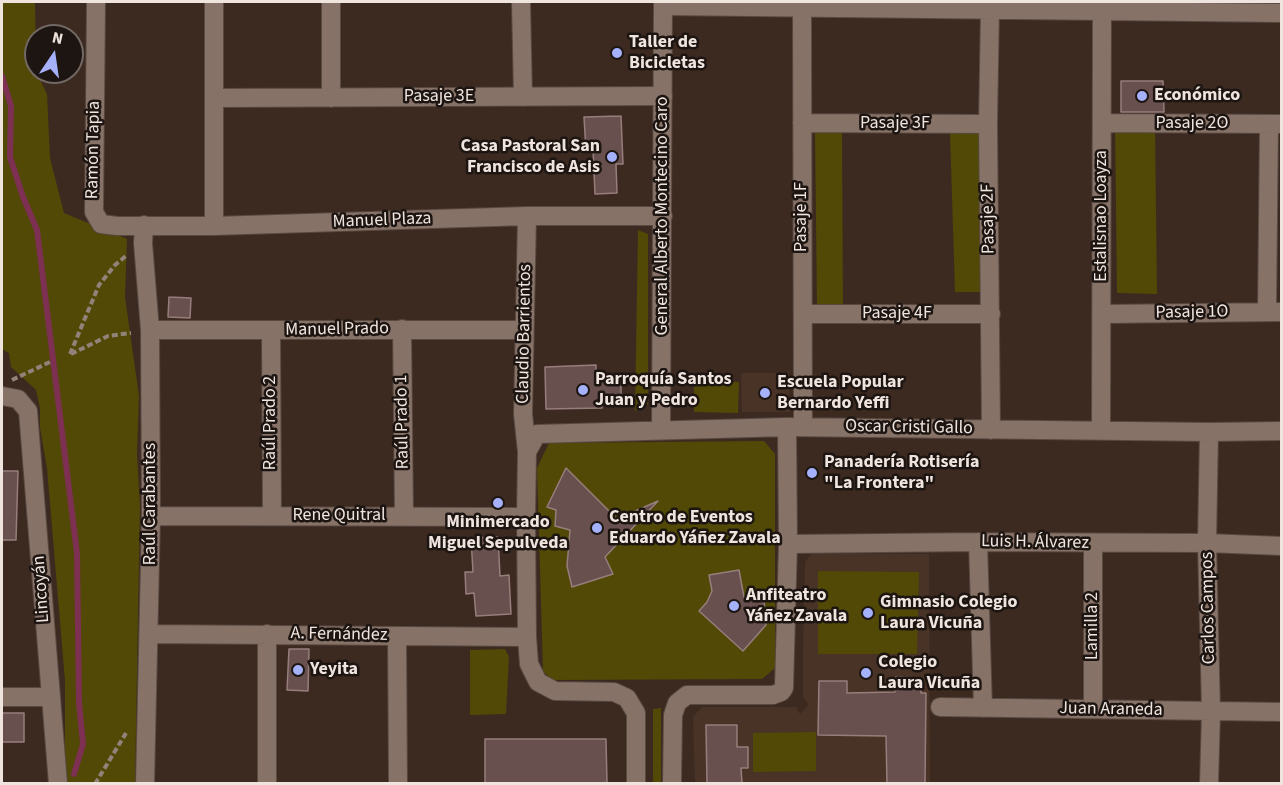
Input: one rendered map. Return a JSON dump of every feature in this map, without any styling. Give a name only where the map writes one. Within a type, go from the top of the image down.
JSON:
[{"type":"street","name":"Ramón Tapia","points":[[96,2],[94,212],[101,224]]},
{"type":"street","points":[[214,2],[214,226]]},
{"type":"street","points":[[330,98],[331,2]]},
{"type":"street","points":[[521,2],[523,97]]},
{"type":"street","points":[[663,4],[990,9],[1102,6],[1226,7],[1281,13]]},
{"type":"street","name":"General Alberto Montecino Caro","points":[[661,430],[663,4]]},
{"type":"street","name":"Estalisnao Loayza","points":[[1101,430],[1102,6]]},
{"type":"street","name":"Pasaje 1F","points":[[795,427],[802,314],[802,7]]},
{"type":"street","name":"Pasaje 2F","points":[[990,9],[988,124],[991,430]]},
{"type":"street","name":"Pasaje 3E","points":[[214,98],[663,96]]},
{"type":"street","name":"Pasaje 3F","points":[[802,123],[988,124]]},
{"type":"street","name":"Pasaje 2O","points":[[1102,123],[1275,124]]},
{"type":"street","points":[[1274,312],[1275,124]]},
{"type":"street","name":"Manuel Plaza","points":[[101,224],[143,234],[214,226],[527,216],[663,216]]},
{"type":"street","name":"Claudio Barrientos","points":[[527,216],[523,414],[527,452]]},
{"type":"street","name":"Raúl Carabantes","points":[[143,234],[150,330],[152,516],[145,783]]},
{"type":"street","name":"Pasaje 1O","points":[[1102,314],[1274,312]]},
{"type":"street","name":"Pasaje 4F","points":[[802,314],[991,314]]},
{"type":"street","name":"Raúl Prado 1","points":[[402,329],[405,516]]},
{"type":"street","name":"Manuel Prado","points":[[150,330],[524,330]]},
{"type":"street","name":"Raúl Prado 2","points":[[271,330],[272,516]]},
{"type":"street","name":"Lincoyán","points":[[9,393],[28,411],[58,783]]},
{"type":"street","points":[[672,783],[673,715],[676,703],[687,695],[772,694],[781,692],[784,688],[788,544],[795,427]]},
{"type":"street","name":"Oscar Cristi Gallo","points":[[527,452],[537,434],[661,430],[795,427],[1281,431]]},
{"type":"street","name":"Carlos Campos","points":[[1209,432],[1207,543],[1211,712],[1209,783]]},
{"type":"street","points":[[527,452],[527,637],[530,664],[538,682],[555,691],[614,692],[627,698],[636,713],[636,783]]},
{"type":"street","name":"Rene Quitral","points":[[152,516],[526,517]]},
{"type":"street","points":[[978,542],[983,708]]},
{"type":"street","name":"Luis H. Álvarez","points":[[788,544],[978,542],[1207,543],[1281,546]]},
{"type":"street","name":"Lamilla 2","points":[[1094,543],[1094,709]]},
{"type":"street","name":"A. Fernández","points":[[150,634],[527,637]]},
{"type":"street","points":[[267,634],[267,783]]},
{"type":"street","points":[[397,636],[398,783]]},
{"type":"street","points":[[2,697],[51,697]]},
{"type":"street","name":"Juan Araneda","points":[[940,707],[1281,712]]},
{"type":"path","points":[[143,234],[99,285],[70,354],[108,336],[150,330]]},
{"type":"path","points":[[9,393],[13,378],[52,361]]},
{"type":"path","points":[[95,783],[135,716],[147,715]]},
{"type":"shaded area","points":[[2,2],[35,2],[35,24],[24,24],[24,84],[42,84],[47,94],[50,158],[64,213],[127,239],[125,297],[139,396],[137,454],[140,505],[135,783],[65,783],[65,681],[47,468],[40,428],[40,408],[36,390],[11,367],[9,353],[2,349]]},
{"type":"shaded area","points":[[1115,126],[1155,126],[1157,294],[1117,293]]},
{"type":"shaded area","points":[[815,133],[842,133],[843,307],[817,307]]},
{"type":"shaded area","points":[[950,133],[983,133],[987,292],[955,292]]},
{"type":"shaded area","points":[[638,230],[648,234],[648,404],[635,411]]},
{"type":"shaded area","name":"Escuela Popular Bernardo Yeffi","points":[[741,373],[789,373],[789,412],[742,412]]},
{"type":"shaded area","points":[[694,382],[739,382],[738,413],[694,412]]},
{"type":"shaded area","points":[[764,441],[775,454],[775,668],[762,679],[552,680],[543,671],[537,468],[549,443]]},
{"type":"shaded area","name":"Colegio Laura Vicuña","points":[[812,553],[929,554],[930,783],[695,783],[693,717],[702,707],[796,707],[800,714],[809,705],[803,696],[803,650],[805,562]]},
{"type":"shaded area","name":"Gimnasio Colegio Laura Vicuña","points":[[818,571],[919,572],[917,654],[818,654]]},
{"type":"shaded area","points":[[505,649],[509,657],[506,714],[470,715],[470,650]]},
{"type":"shaded area","points":[[661,708],[661,783],[653,783],[653,709]]},
{"type":"shaded area","points":[[816,732],[816,771],[753,772],[753,733]]},
{"type":"building","name":"Económico","points":[[1121,81],[1163,81],[1164,112],[1121,112]]},
{"type":"building","name":"Casa Pastoral San Francisco de Asis","points":[[621,116],[623,164],[616,164],[617,193],[595,194],[593,150],[586,151],[584,117]]},
{"type":"building","points":[[169,297],[191,298],[190,318],[168,317]]},
{"type":"building","name":"Parroquía Santos Juan y Pedro","points":[[596,365],[596,371],[602,373],[603,381],[621,380],[621,400],[602,401],[602,408],[546,409],[545,367]]},
{"type":"building","name":"Centro de Eventos Eduardo Yáñez Zavala","points":[[566,468],[617,519],[658,501],[605,557],[613,574],[572,587],[567,566],[570,530],[555,526],[556,510],[547,507]]},
{"type":"building","points":[[2,471],[18,471],[16,540],[2,540]]},
{"type":"building","points":[[498,537],[500,576],[509,575],[511,614],[476,616],[474,593],[466,594],[465,572],[473,572],[471,538]]},
{"type":"building","name":"Anfiteatro Yáñez Zavala","points":[[739,570],[744,597],[764,601],[766,625],[743,651],[699,611],[707,602],[712,591],[709,575]]},
{"type":"building","name":"Yeyita","points":[[289,649],[309,649],[308,691],[287,690]]},
{"type":"building","points":[[896,677],[921,678],[921,693],[926,693],[925,783],[887,783],[886,736],[818,735],[819,681],[847,681],[847,693],[895,692]]},
{"type":"building","points":[[2,713],[24,713],[24,742],[2,742]]},
{"type":"building","points":[[706,725],[737,725],[737,747],[748,747],[748,768],[741,768],[742,783],[707,783]]},
{"type":"building","points":[[485,739],[606,739],[607,783],[485,783]]},
{"type":"waterway","points":[[2,76],[11,106],[10,157],[37,230],[77,553],[79,702],[83,744],[74,774]]},
{"type":"place","name":"Taller de Bicicletas","points":[[617,53]]},
{"type":"place","name":"Económico","points":[[1142,96]]},
{"type":"place","name":"Casa Pastoral San Francisco de Asis","points":[[612,157]]},
{"type":"place","name":"Parroquía Santos Juan y Pedro","points":[[583,390]]},
{"type":"place","name":"Escuela Popular Bernardo Yeffi","points":[[765,393]]},
{"type":"place","name":"Panadería Rotisería \"La Frontera\"","points":[[812,473]]},
{"type":"place","name":"Minimercado Miguel Sepulveda","points":[[498,503]]},
{"type":"place","name":"Centro de Eventos Eduardo Yáñez Zavala","points":[[597,528]]},
{"type":"place","name":"Anfiteatro Yáñez Zavala","points":[[734,606]]},
{"type":"place","name":"Gimnasio Colegio Laura Vicuña","points":[[868,613]]},
{"type":"place","name":"Yeyita","points":[[298,670]]},
{"type":"place","name":"Colegio Laura Vicuña","points":[[866,673]]}]
